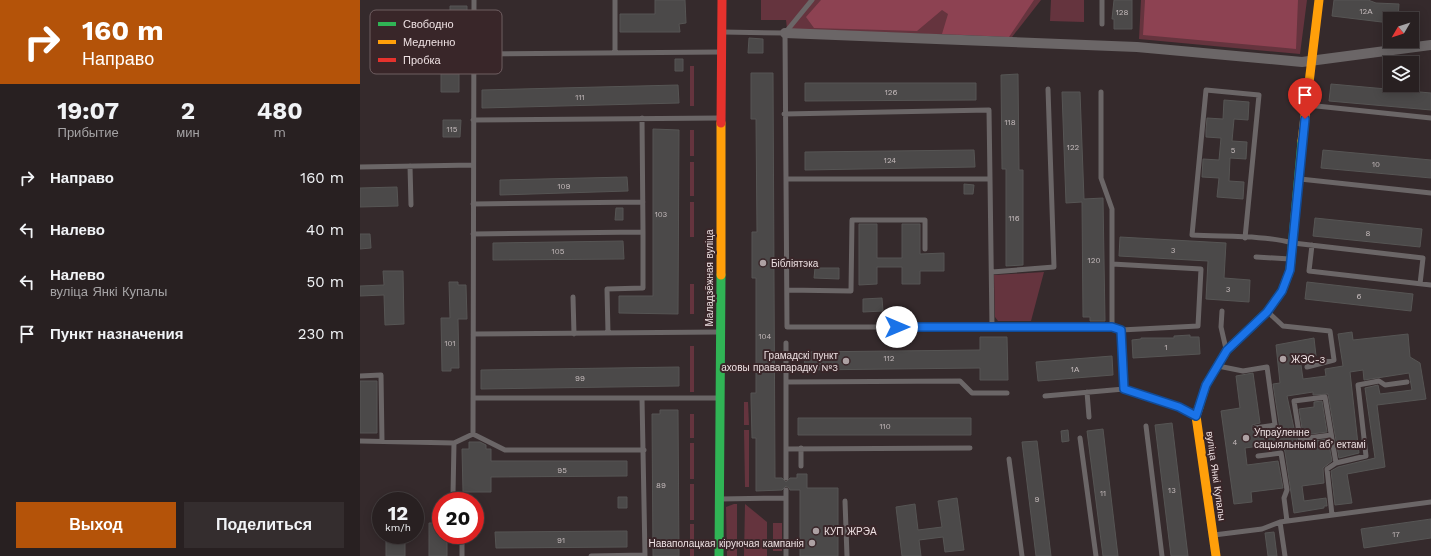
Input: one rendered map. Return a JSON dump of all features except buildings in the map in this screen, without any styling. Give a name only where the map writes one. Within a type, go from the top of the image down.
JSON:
[{"type":"street","name":"Маладзёжная вуліца","points":[[719,556],[722,0]]},
{"type":"street","name":"вуліца Янкі Купалы","points":[[1216,556],[1196,416],[1206,385],[1227,350],[1267,312],[1282,291],[1290,270],[1306,104],[1319,0]]},
{"type":"street","points":[[785,32],[1137,47],[1311,62],[1431,45]]},
{"type":"lane","points":[[474,0],[474,10]]},
{"type":"lane","points":[[615,0],[615,53]]},
{"type":"lane","points":[[812,0],[785,32],[784,114],[787,329],[1112,327],[1121,330],[1198,326],[1201,269],[1112,264]]},
{"type":"lane","points":[[1102,0],[1102,24]]},
{"type":"lane","points":[[722,32],[785,32]]},
{"type":"lane","points":[[502,54],[722,52]]},
{"type":"lane","points":[[473,74],[473,434]]},
{"type":"lane","points":[[992,272],[1054,267],[1048,90]]},
{"type":"lane","points":[[1245,238],[1259,95],[1206,90],[1192,235],[1245,238],[1283,240],[1293,243],[1423,258],[1420,284]]},
{"type":"lane","points":[[1101,92],[1101,178],[1112,209],[1112,327]]},
{"type":"lane","points":[[1306,104],[1431,118]]},
{"type":"lane","points":[[784,114],[989,110],[992,327]]},
{"type":"lane","points":[[608,333],[607,289],[643,288],[644,232],[642,118]]},
{"type":"lane","points":[[473,120],[721,118]]},
{"type":"lane","points":[[360,167],[473,165]]},
{"type":"lane","points":[[410,166],[411,205]]},
{"type":"lane","points":[[1299,178],[1431,194]]},
{"type":"lane","points":[[786,179],[990,179]]},
{"type":"lane","points":[[473,204],[643,202]]},
{"type":"lane","points":[[787,290],[851,291],[852,220],[925,220],[925,249]]},
{"type":"lane","points":[[473,234],[644,232]]},
{"type":"lane","points":[[1312,245],[1309,272],[1431,285]]},
{"type":"lane","points":[[1256,257],[1291,260]]},
{"type":"lane","points":[[573,297],[574,334]]},
{"type":"lane","points":[[1222,311],[1221,327],[1227,350]]},
{"type":"lane","points":[[1267,312],[1283,326],[1330,331],[1334,360],[1307,367]]},
{"type":"lane","points":[[1121,330],[1124,389]]},
{"type":"lane","points":[[473,334],[720,332]]},
{"type":"lane","points":[[786,343],[786,478]]},
{"type":"lane","points":[[1218,366],[1243,371],[1267,367],[1275,425],[1255,428]]},
{"type":"lane","points":[[360,376],[381,376],[382,441]]},
{"type":"lane","points":[[786,382],[960,381],[972,393],[1006,393]]},
{"type":"lane","points":[[1332,515],[1327,469],[1336,463],[1366,456],[1358,385],[1379,381],[1385,385],[1407,382]]},
{"type":"lane","points":[[1045,396],[1124,389],[1179,407],[1196,416]]},
{"type":"lane","points":[[1087,392],[1089,417]]},
{"type":"lane","points":[[1331,435],[1300,439],[1294,401],[1325,397],[1336,463]]},
{"type":"lane","points":[[473,398],[720,398]]},
{"type":"lane","points":[[591,556],[645,556],[642,398]]},
{"type":"lane","points":[[1146,426],[1162,556]]},
{"type":"lane","points":[[473,434],[505,450],[644,450]]},
{"type":"lane","points":[[360,441],[454,443],[473,434]]},
{"type":"lane","points":[[1080,438],[1096,556]]},
{"type":"lane","points":[[453,492],[454,443]]},
{"type":"lane","points":[[801,448],[801,466]]},
{"type":"lane","points":[[786,449],[970,448]]},
{"type":"lane","points":[[1258,456],[1282,453],[1287,490],[1284,498],[1287,521]]},
{"type":"lane","points":[[1009,459],[1022,556]]},
{"type":"lane","points":[[786,490],[786,556]]},
{"type":"lane","points":[[719,499],[786,498]]},
{"type":"lane","points":[[845,502],[847,556]]},
{"type":"lane","points":[[1213,535],[1262,529],[1280,522],[1431,502]]},
{"type":"lane","points":[[1280,522],[1284,556]]},
{"type":"lane","points":[[462,544],[462,556]]},
{"type":"shaded area","points":[[761,0],[1041,0],[1012,37],[787,29],[786,20],[761,20]]},
{"type":"shaded area","points":[[821,0],[1034,0],[1009,37],[942,34],[948,14],[942,10],[917,31],[814,28],[806,17]]},
{"type":"shaded area","points":[[1051,0],[1084,0],[1084,22],[1050,21]]},
{"type":"shaded area","points":[[1141,0],[1307,0],[1300,54],[1139,39]]},
{"type":"shaded area","points":[[1145,0],[1298,0],[1296,49],[1143,35]]},
{"type":"shaded area","points":[[690,66],[694,66],[694,106],[690,106]]},
{"type":"shaded area","points":[[690,130],[694,130],[694,156],[690,156]]},
{"type":"shaded area","points":[[690,162],[694,162],[694,196],[690,196]]},
{"type":"shaded area","points":[[690,202],[694,202],[694,237],[690,237]]},
{"type":"shaded area","points":[[1044,272],[1031,321],[998,321],[995,317],[994,275]]},
{"type":"shaded area","points":[[690,284],[694,284],[694,314],[690,314]]},
{"type":"shaded area","points":[[690,346],[694,346],[694,392],[690,392]]},
{"type":"shaded area","points":[[744,402],[748,402],[749,425],[744,425]]},
{"type":"shaded area","points":[[690,414],[694,414],[694,438],[690,438]]},
{"type":"shaded area","points":[[744,430],[749,430],[749,487],[745,487]]},
{"type":"shaded area","points":[[690,443],[694,443],[694,479],[690,479]]},
{"type":"shaded area","points":[[690,484],[694,484],[694,520],[690,520]]},
{"type":"shaded area","points":[[737,504],[737,556],[727,556],[726,507]]},
{"type":"shaded area","points":[[745,504],[767,522],[767,556],[744,556]]},
{"type":"shaded area","points":[[773,523],[782,523],[782,551],[773,551]]},
{"type":"shaded area","points":[[690,524],[694,524],[694,556],[690,556]]},
{"type":"traffic: fast","points":[[1199,407],[1206,385],[1227,350],[1267,312],[1282,291],[1290,270],[1302,141]]},
{"type":"traffic: fast","points":[[719,556],[721,275]]},
{"type":"traffic: slow","points":[[1302,141],[1319,0]]},
{"type":"traffic: slow","points":[[721,123],[721,275]]},
{"type":"traffic: slow","points":[[1199,407],[1196,416],[1216,556]]},
{"type":"traffic: jam","points":[[721,123],[722,0]]},
{"type":"place","name":"Бібліятэка","points":[[763,263]]},
{"type":"place","name":"ЖЭС-3","points":[[1283,359]]},
{"type":"place","name":"Грамадскі пункт аховы правапарадку №3","points":[[846,361]]},
{"type":"place","name":"Упраўленне сацыяльнымі абʼектамі","points":[[1246,438]]},
{"type":"place","name":"КУП ЖРЭА","points":[[816,531]]},
{"type":"place","name":"Наваполацкая кіруючая кампанія","points":[[812,543]]},
{"type":"route","points":[[897,327],[1112,327],[1121,330],[1124,389],[1179,407],[1196,416],[1206,385],[1227,350],[1267,312],[1282,291],[1290,270],[1305,119]]}]
